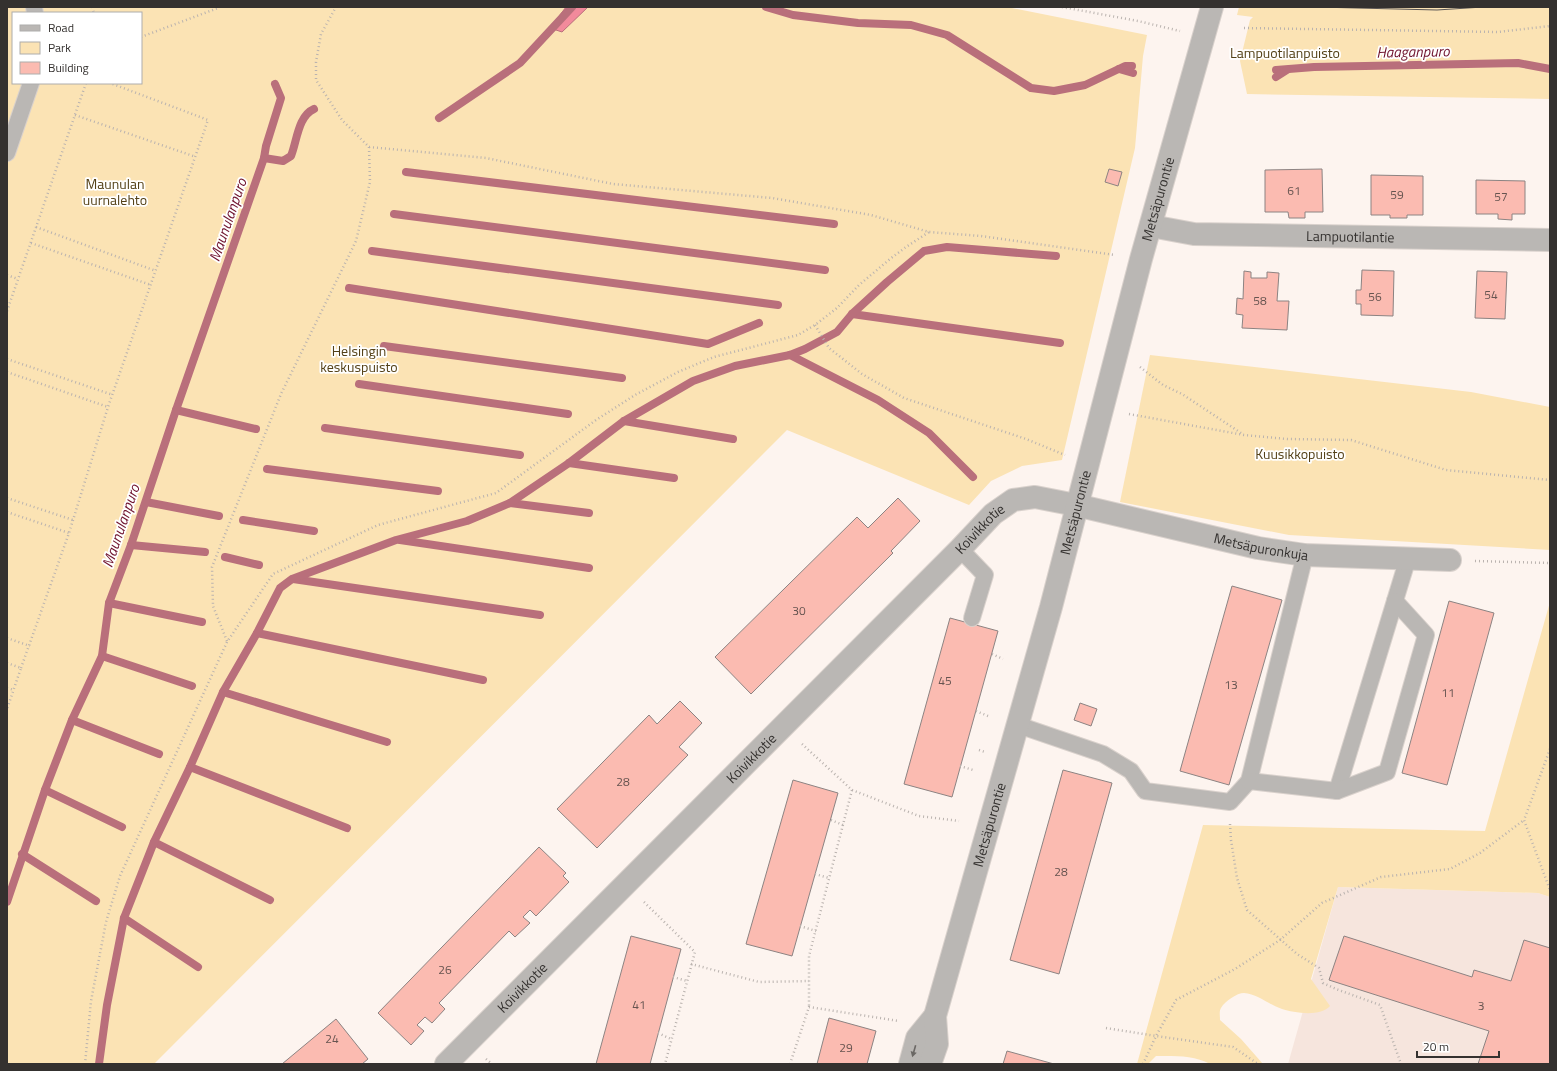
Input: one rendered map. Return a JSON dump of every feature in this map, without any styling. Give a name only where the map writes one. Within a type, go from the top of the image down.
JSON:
[{"type":"street","name":"Metsäpurontie","points":[[930,1064],[936,1044],[935,1016],[1051,607],[1076,505],[1212,7]]},
{"type":"street","name":"Lampuotilantie","points":[[1151,226],[1194,234],[1550,240]]},
{"type":"street","name":"Koivikkotie","points":[[446,1064],[960,549],[993,514],[1013,500],[1035,497],[1076,505]]},
{"type":"street","name":"Metsäpuronkuja","points":[[1076,505],[1258,548],[1305,555],[1450,560]]},
{"type":"street","name":"Metsäpurontie","points":[[910,1064],[917,1038],[935,1016]]},
{"type":"lane","points":[[7,152],[31,84]]},
{"type":"lane","points":[[960,549],[985,575],[972,618]]},
{"type":"lane","points":[[1018,725],[1103,754],[1131,771],[1145,791],[1230,802],[1249,781],[1305,555]]},
{"type":"lane","points":[[1337,792],[1408,558]]},
{"type":"lane","points":[[1249,781],[1337,792],[1387,772],[1426,635],[1395,601]]},
{"type":"path","points":[[336,7],[321,34],[316,62],[316,80],[342,120],[369,147],[486,158],[613,184],[772,198],[871,215],[929,232],[981,236],[1116,255]]},
{"type":"path","points":[[1062,7],[1175,30]]},
{"type":"path","points":[[142,37],[218,8]]},
{"type":"path","points":[[1244,28],[1498,32],[1550,26]]},
{"type":"path","points":[[7,311],[86,84]]},
{"type":"path","points":[[7,709],[69,533],[108,407],[208,120],[113,84]]},
{"type":"path","points":[[75,115],[196,157]]},
{"type":"path","points":[[227,642],[213,606],[212,567],[281,394],[356,241],[370,182],[369,147]]},
{"type":"path","points":[[36,227],[156,271]]},
{"type":"path","points":[[86,1064],[91,1001],[106,922],[120,876],[227,642],[272,574],[378,525],[496,493],[596,420],[635,395],[678,372],[714,357],[798,335],[816,325],[837,308],[859,285],[890,259],[929,232]]},
{"type":"path","points":[[31,243],[151,285]]},
{"type":"path","points":[[7,275],[18,279]]},
{"type":"path","points":[[816,325],[830,348],[862,374],[904,398],[1026,438],[1068,456]]},
{"type":"path","points":[[7,359],[113,394]]},
{"type":"path","points":[[1140,367],[1163,385],[1182,394],[1244,435]]},
{"type":"path","points":[[7,372],[108,407]]},
{"type":"path","points":[[1129,414],[1244,435],[1287,439],[1351,440],[1446,470],[1550,480]]},
{"type":"path","points":[[7,498],[73,520]]},
{"type":"path","points":[[7,512],[69,533]]},
{"type":"path","points":[[1450,560],[1550,563]]},
{"type":"path","points":[[7,638],[30,646]]},
{"type":"path","points":[[992,654],[1003,659]]},
{"type":"path","points":[[7,663],[21,668]]},
{"type":"path","points":[[7,688],[14,690]]},
{"type":"path","points":[[976,711],[988,716]]},
{"type":"path","points":[[782,726],[852,790],[919,816],[959,821]]},
{"type":"path","points":[[1143,1064],[1156,1036],[1176,1000],[1235,969],[1280,940],[1322,902],[1381,877],[1450,869],[1480,854],[1524,820],[1550,749]]},
{"type":"path","points":[[960,766],[973,770]]},
{"type":"path","points":[[790,1064],[809,1007],[809,956],[852,790]]},
{"type":"path","points":[[1230,802],[1231,840],[1237,878],[1246,910],[1297,954],[1319,968],[1323,983],[1380,1005],[1401,1064]]},
{"type":"path","points":[[831,820],[843,825]]},
{"type":"path","points":[[1524,820],[1550,890]]},
{"type":"path","points":[[815,874],[829,878]]},
{"type":"path","points":[[625,884],[695,952],[665,1064]]},
{"type":"path","points":[[800,926],[816,931]]},
{"type":"path","points":[[691,964],[759,982],[809,981]]},
{"type":"path","points":[[673,977],[687,981]]},
{"type":"path","points":[[809,1007],[902,1022]]},
{"type":"path","points":[[1106,1028],[1233,1047],[1258,1064]]},
{"type":"path","points":[[658,1033],[671,1039]]},
{"type":"shaded area","points":[[566,7],[588,7],[562,32],[550,28]]},
{"type":"shaded area","points":[[1338,887],[1538,893],[1550,897],[1550,1064],[1288,1064]]},
{"type":"green space","name":"Helsingin keskuspuisto","points":[[7,7],[1007,7],[1147,35],[1143,56],[1135,148],[1062,460],[1022,466],[991,481],[969,505],[787,430],[154,1064],[7,1064]]},
{"type":"green space","name":"Lampuotilanpuisto","points":[[1239,7],[1550,7],[1550,99],[1247,94],[1240,61],[1250,20],[1253,17],[1237,15]]},
{"type":"green space","name":"Kuusikkopuisto","points":[[1150,355],[1471,392],[1550,407],[1550,550],[1289,535],[1120,502]]},
{"type":"green space","points":[[1550,602],[1550,897],[1538,893],[1338,887],[1311,979],[1330,1006],[1320,1012],[1314,1013],[1293,1012],[1277,1007],[1254,995],[1241,993],[1231,998],[1223,1005],[1220,1011],[1220,1020],[1241,1039],[1263,1064],[1210,1064],[1191,1058],[1156,1056],[1148,1064],[1137,1064],[1203,825],[1485,831]]},
{"type":"building","points":[[1109,169],[1122,172],[1118,186],[1105,182]]},
{"type":"building","points":[[1322,169],[1323,212],[1305,212],[1305,218],[1289,218],[1288,212],[1265,212],[1265,170]]},
{"type":"building","points":[[1371,175],[1423,176],[1423,215],[1407,215],[1407,218],[1390,218],[1390,215],[1371,215]]},
{"type":"building","points":[[1476,180],[1525,181],[1525,214],[1512,214],[1512,220],[1498,219],[1498,214],[1476,214]]},
{"type":"building","points":[[1362,270],[1394,271],[1393,316],[1361,315],[1361,304],[1356,304],[1356,290],[1361,290]]},
{"type":"building","points":[[1244,271],[1251,272],[1251,278],[1267,278],[1267,272],[1279,273],[1277,301],[1289,301],[1287,330],[1242,328],[1243,315],[1236,314],[1237,298],[1243,299]]},
{"type":"building","points":[[1477,271],[1507,272],[1505,319],[1475,318]]},
{"type":"building","points":[[898,498],[920,521],[891,551],[893,553],[751,694],[715,657],[857,517],[868,528]]},
{"type":"building","points":[[1232,586],[1282,600],[1229,785],[1180,771]]},
{"type":"building","points":[[1449,601],[1494,613],[1447,785],[1402,773]]},
{"type":"building","points":[[950,618],[998,631],[952,797],[904,784]]},
{"type":"building","points":[[680,701],[702,723],[679,747],[688,755],[597,848],[557,809],[649,715],[657,724]]},
{"type":"building","points":[[1080,703],[1097,709],[1091,726],[1074,720]]},
{"type":"building","points":[[1063,770],[1112,783],[1059,974],[1010,960]]},
{"type":"building","points":[[793,780],[838,793],[792,956],[746,944]]},
{"type":"building","points":[[539,847],[566,873],[563,876],[569,882],[536,916],[530,910],[523,917],[530,923],[515,937],[509,931],[439,1003],[445,1009],[432,1023],[425,1017],[417,1025],[424,1031],[411,1045],[378,1013]]},
{"type":"building","points":[[631,936],[681,949],[650,1064],[596,1064]]},
{"type":"building","points":[[1344,936],[1472,977],[1474,970],[1511,981],[1524,940],[1550,948],[1550,1064],[1478,1064],[1489,1031],[1329,980]]},
{"type":"building","points":[[829,1018],[876,1031],[867,1064],[817,1064]]},
{"type":"building","points":[[336,1019],[368,1059],[362,1064],[282,1064]]},
{"type":"building","points":[[1007,1051],[1054,1064],[1003,1064]]},
{"type":"waterway","points":[[439,118],[520,63],[572,7]]},
{"type":"waterway","points":[[766,7],[793,15],[858,23],[911,25],[947,35],[1031,88],[1054,91],[1085,85],[1125,66],[1132,66]]},
{"type":"waterway","name":"Haaganpuro","points":[[1276,70],[1314,67],[1518,63],[1550,69]]},
{"type":"waterway","points":[[1119,69],[1133,73]]},
{"type":"waterway","name":"Haaganpuro","points":[[1276,77],[1287,70]]},
{"type":"waterway","name":"Maunulanpuro","points":[[7,902],[45,790],[72,720],[102,656],[109,603],[131,545],[176,410],[264,158],[266,146],[281,98],[275,84]]},
{"type":"waterway","points":[[264,158],[283,161],[291,156],[301,123],[304,117],[314,109]]},
{"type":"waterway","points":[[406,172],[834,224]]},
{"type":"waterway","points":[[394,214],[825,270]]},
{"type":"waterway","points":[[99,1064],[107,1005],[124,918],[154,842],[190,767],[223,692],[257,633],[280,588],[292,579],[396,540],[467,521],[510,503],[569,463],[624,421],[693,381],[735,366],[790,355],[805,349],[837,332],[852,314],[924,251],[947,247],[1056,256]]},
{"type":"waterway","points":[[372,251],[778,305]]},
{"type":"waterway","points":[[349,288],[708,344],[759,323]]},
{"type":"waterway","points":[[852,314],[1060,343]]},
{"type":"waterway","points":[[384,346],[622,378]]},
{"type":"waterway","points":[[790,355],[878,400],[929,433],[973,477]]},
{"type":"waterway","points":[[359,384],[568,414]]},
{"type":"waterway","points":[[176,410],[256,429]]},
{"type":"waterway","points":[[624,421],[733,439]]},
{"type":"waterway","points":[[325,428],[520,455]]},
{"type":"waterway","points":[[569,463],[674,478]]},
{"type":"waterway","points":[[267,469],[438,491]]},
{"type":"waterway","points":[[146,502],[219,516]]},
{"type":"waterway","points":[[510,503],[589,513]]},
{"type":"waterway","points":[[243,520],[314,531]]},
{"type":"waterway","points":[[400,540],[589,568]]},
{"type":"waterway","points":[[131,545],[205,552]]},
{"type":"waterway","points":[[225,557],[259,565]]},
{"type":"waterway","points":[[293,579],[540,615]]},
{"type":"waterway","points":[[109,603],[202,622]]},
{"type":"waterway","points":[[257,633],[483,680]]},
{"type":"waterway","points":[[102,656],[192,686]]},
{"type":"waterway","points":[[223,692],[387,742]]},
{"type":"waterway","points":[[72,720],[159,754]]},
{"type":"waterway","points":[[190,767],[347,828]]},
{"type":"waterway","points":[[45,790],[122,827]]},
{"type":"waterway","points":[[154,842],[270,900]]},
{"type":"waterway","points":[[22,854],[96,901]]},
{"type":"waterway","points":[[124,918],[198,967]]},
{"type":"tram line","points":[[1317,7],[1437,10],[1483,7]]},
{"type":"park label","name":"Maunulan uurnalehto","points":[[115,192]]}]
